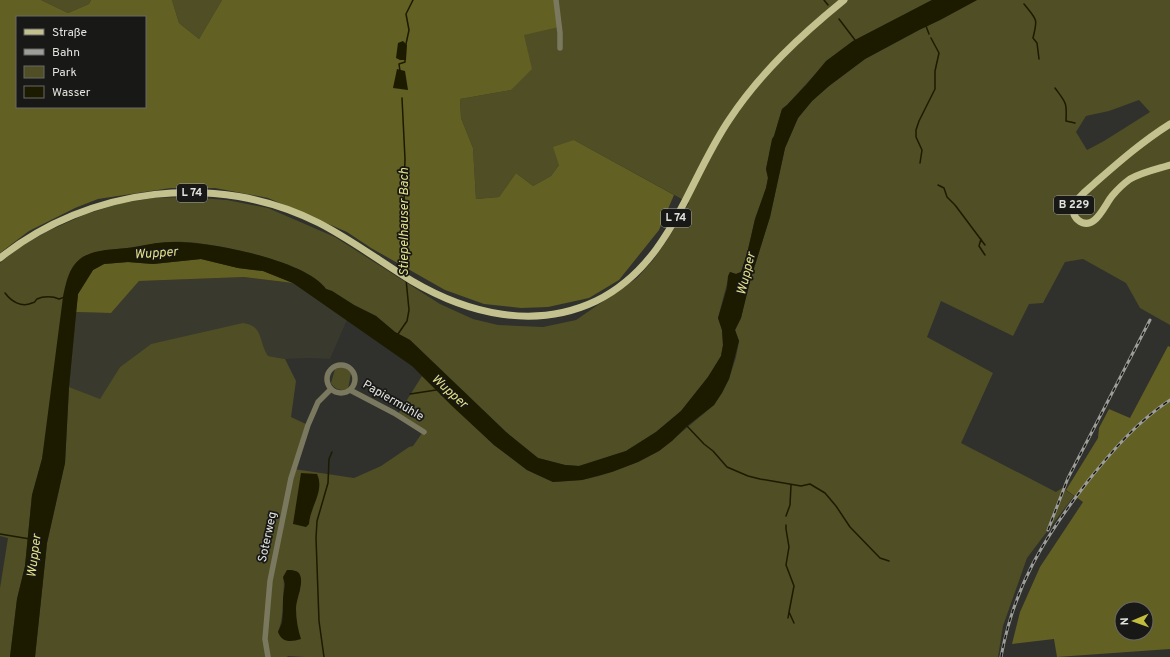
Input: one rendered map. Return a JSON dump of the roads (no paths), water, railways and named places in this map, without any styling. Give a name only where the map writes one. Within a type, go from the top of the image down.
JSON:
[{"type":"main road","name":"L 74","points":[[0,258],[37,232],[82,211],[101,205],[136,196],[178,193],[235,197],[284,209],[323,226],[412,281],[440,296],[468,307],[490,313],[530,316],[555,314],[577,308],[599,299],[617,288],[640,270],[662,243],[681,210],[712,147],[745,97],[770,67],[844,0]]},
{"type":"main road","name":"B 229","points":[[1170,124],[1135,148],[1083,194],[1075,204],[1073,209],[1074,216],[1082,223],[1092,222],[1098,218],[1114,194],[1130,179],[1170,165]]},
{"type":"street","points":[[556,0],[560,33],[560,48]]},
{"type":"street","name":"Papiermühle","points":[[340,365],[349,367],[354,374],[355,382],[350,390],[341,393],[331,389],[327,380],[329,372],[332,368],[340,365]]},
{"type":"street","name":"Soterweg","points":[[268,657],[265,639],[270,581],[292,473],[308,425],[318,402],[331,389]]},
{"type":"street","name":"Papiermühle","points":[[350,390],[394,413],[424,432]]},
{"type":"water","name":"Wupper","points":[[932,0],[977,0],[865,59],[829,86],[812,101],[798,118],[785,148],[770,217],[750,281],[741,318],[735,330],[739,341],[729,379],[714,405],[687,426],[659,451],[638,462],[612,472],[582,480],[553,482],[527,470],[494,445],[412,366],[293,283],[263,271],[238,268],[201,259],[153,264],[128,262],[104,264],[93,270],[78,294],[69,387],[65,463],[47,543],[35,657],[10,657],[17,599],[25,566],[32,495],[42,459],[63,297],[71,269],[78,260],[93,252],[172,242],[208,245],[255,254],[299,269],[315,279],[326,289],[376,316],[395,332],[410,340],[506,432],[538,458],[565,465],[579,466],[626,451],[656,432],[681,411],[708,377],[721,356],[723,345],[722,330],[718,318],[727,288],[728,276],[730,272],[736,274],[741,272],[747,254],[755,219],[766,188],[768,178],[766,169],[772,139],[782,109],[807,84],[826,61],[853,41]]},
{"type":"water","points":[[403,41],[407,45],[406,60],[400,60],[396,58],[398,43]]},
{"type":"water","points":[[397,69],[405,71],[408,90],[393,88]]},
{"type":"water","points":[[301,473],[317,474],[319,480],[318,493],[309,524],[306,527],[293,524]]},
{"type":"water","points":[[287,570],[298,572],[301,579],[296,617],[301,639],[294,641],[284,640],[278,632],[282,623],[283,612],[285,584],[283,577]]},
{"type":"waterway","name":"Stiepelhauser Bach","points":[[406,44],[409,30],[406,14],[413,0]]},
{"type":"waterway","points":[[824,0],[828,5]]},
{"type":"waterway","points":[[1024,4],[1032,13],[1036,23],[1033,38],[1037,43],[1039,59]]},
{"type":"waterway","points":[[839,19],[855,40]]},
{"type":"waterway","points":[[926,26],[929,34]]},
{"type":"waterway","points":[[920,163],[922,150],[916,137],[916,130],[935,89],[935,71],[939,53],[931,38]]},
{"type":"waterway","name":"Stiepelhauser Bach","points":[[400,71],[399,64],[405,62],[405,60]]},
{"type":"waterway","points":[[1055,88],[1065,103],[1066,121],[1075,123]]},
{"type":"waterway","name":"Stiepelhauser Bach","points":[[402,98],[405,159],[404,191],[406,274]]},
{"type":"waterway","points":[[938,185],[944,188],[947,197],[955,205],[985,245]]},
{"type":"waterway","points":[[981,239],[979,246],[985,255]]},
{"type":"waterway","name":"Stiepelhauser Bach","points":[[398,334],[407,321],[409,310],[406,279]]},
{"type":"waterway","points":[[5,293],[13,301],[24,305],[34,302],[42,297],[59,299],[65,297]]},
{"type":"waterway","name":"Wupper","points":[[410,394],[436,390]]},
{"type":"waterway","points":[[687,426],[727,467],[748,476],[760,479],[801,486],[810,484],[825,493],[850,527],[880,558],[889,561]]},
{"type":"waterway","points":[[324,657],[319,621],[316,538],[317,521],[328,483],[329,459],[332,452]]},
{"type":"waterway","points":[[786,516],[790,505],[791,485]]},
{"type":"waterway","points":[[786,525],[789,547],[786,565],[794,586],[789,612],[794,623]]},
{"type":"waterway","name":"Wupper","points":[[0,534],[30,539]]},
{"type":"waterway","points":[[788,618],[789,612]]},
{"type":"railway","points":[[1048,530],[1068,478],[1150,320]]},
{"type":"railway","points":[[1001,657],[1014,608],[1023,585],[1033,564],[1058,523],[1088,481],[1116,448],[1136,427],[1170,400]]}]
